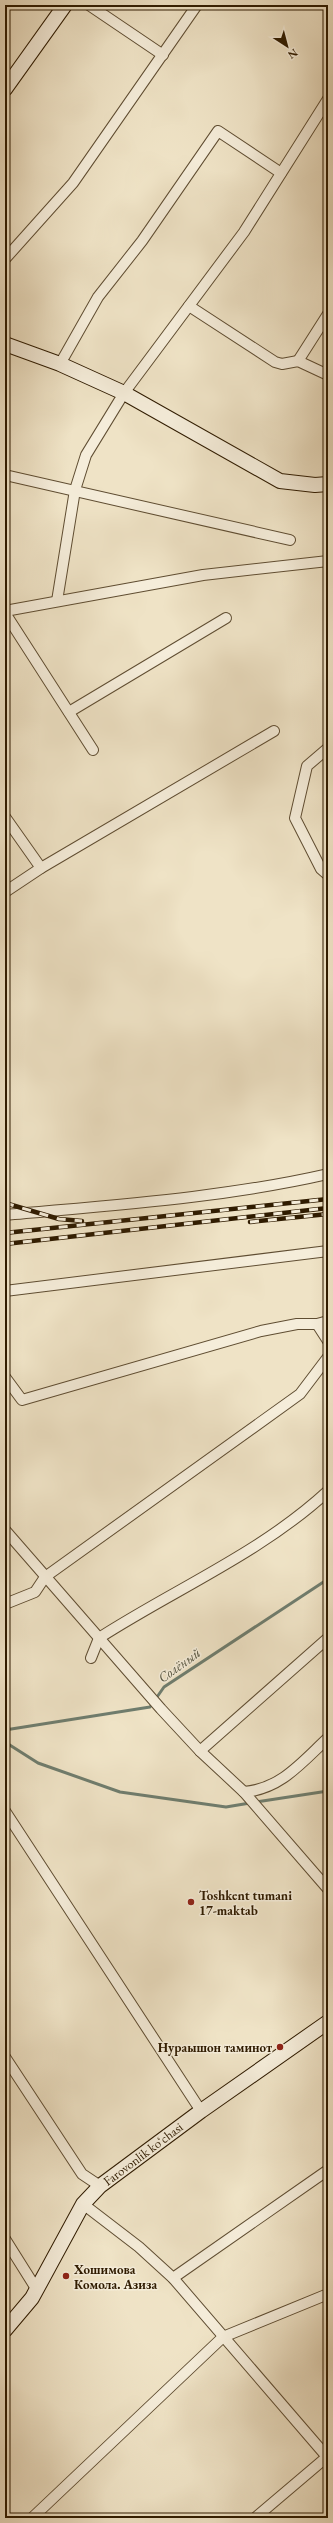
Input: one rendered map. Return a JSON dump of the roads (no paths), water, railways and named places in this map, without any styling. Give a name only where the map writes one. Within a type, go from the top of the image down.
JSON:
[{"type":"street","points":[[5,89],[65,5]]},
{"type":"street","points":[[89,5],[163,55]]},
{"type":"street","points":[[5,259],[73,183],[163,55],[196,5]]},
{"type":"street","points":[[58,601],[75,490],[86,455],[124,393],[244,232],[328,99]]},
{"type":"street","points":[[60,364],[98,297],[142,241],[218,131],[281,173]]},
{"type":"street","points":[[189,306],[275,362],[282,364],[298,361],[328,375]]},
{"type":"street","points":[[298,361],[328,314]]},
{"type":"street","points":[[5,344],[60,364],[124,393],[280,481],[316,485],[328,484]]},
{"type":"street","points":[[5,475],[290,540]]},
{"type":"street","points":[[93,750],[5,612],[203,575],[328,560]]},
{"type":"street","points":[[69,712],[226,618]]},
{"type":"street","points":[[5,892],[41,868],[274,731]]},
{"type":"street","points":[[328,748],[307,766],[295,818],[321,869],[328,875]]},
{"type":"street","points":[[5,817],[41,868]]},
{"type":"street","points":[[5,1215],[113,1205],[274,1185],[328,1174]]},
{"type":"street","points":[[5,1291],[328,1252]]},
{"type":"street","points":[[5,1377],[22,1400],[261,1331],[297,1324],[317,1324],[328,1321]]},
{"type":"street","points":[[317,1324],[328,1341]]},
{"type":"street","points":[[5,1604],[36,1592],[45,1577],[300,1394],[322,1368],[328,1358]]},
{"type":"street","points":[[91,1658],[99,1638],[267,1539],[302,1515],[328,1491]]},
{"type":"street","points":[[5,1530],[161,1708],[200,1751],[260,1809],[328,1889]]},
{"type":"street","points":[[200,1751],[328,1638]]},
{"type":"street","points":[[247,1795],[262,1790],[281,1780],[328,1738]]},
{"type":"street","points":[[5,1811],[200,2111]]},
{"type":"street","name":"Farovonlik koʻchasi","points":[[5,2330],[37,2290],[83,2204],[100,2186],[200,2111],[328,2022]]},
{"type":"street","points":[[5,2057],[82,2174],[100,2186]]},
{"type":"street","points":[[173,2278],[328,2170]]},
{"type":"street","points":[[83,2204],[139,2247],[173,2278],[328,2457],[255,2518]]},
{"type":"street","points":[[5,2239],[37,2290]]},
{"type":"street","points":[[32,2518],[223,2337],[328,2294]]},
{"type":"waterway","name":"Солёный","points":[[5,1730],[150,1707],[164,1687],[328,1579]]},
{"type":"waterway","points":[[5,1742],[38,1763],[120,1792],[226,1807],[250,1803]]},
{"type":"waterway","points":[[256,1802],[328,1791]]},
{"type":"railway","points":[[5,1233],[328,1199]]},
{"type":"railway","points":[[5,1203],[59,1219],[82,1221]]},
{"type":"railway","points":[[5,1244],[328,1208]]},
{"type":"railway","points":[[250,1222],[328,1214]]},
{"type":"place","name":"Toshkent tumani 17-maktab","points":[[191,1902]]},
{"type":"place","name":"Нураышон таминот","points":[[280,2047]]},
{"type":"place","name":"Хошимова Комола. Азиза","points":[[66,2276]]}]
